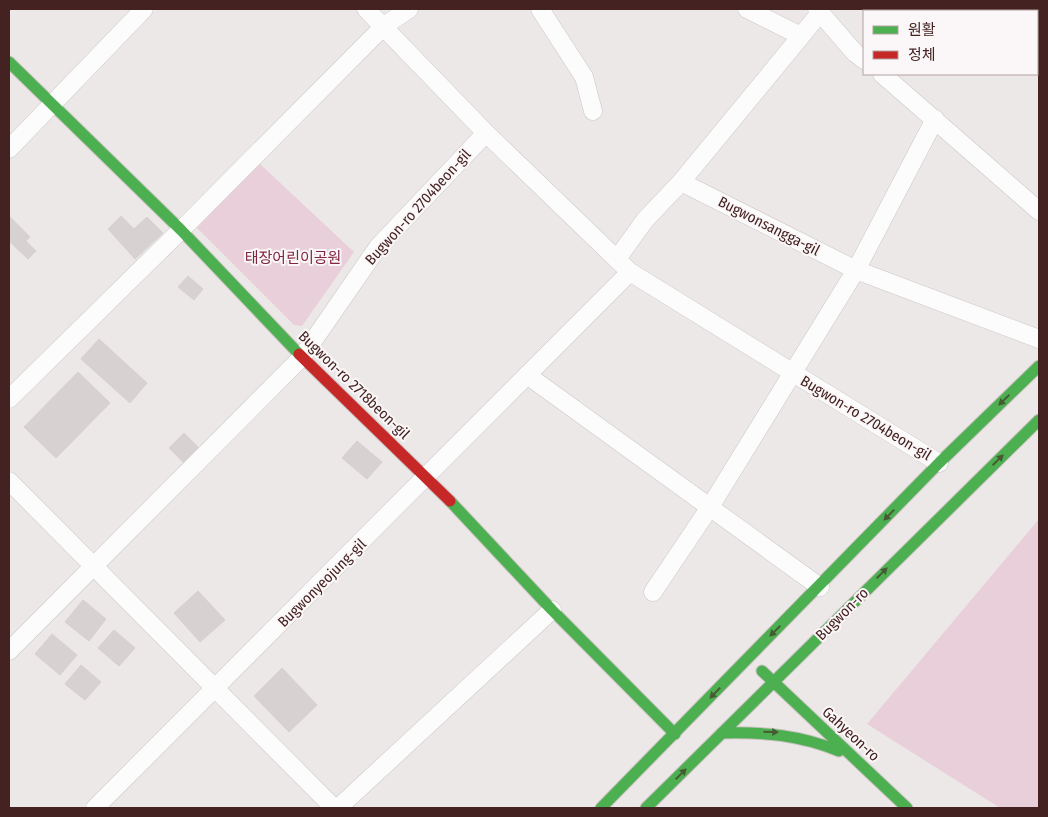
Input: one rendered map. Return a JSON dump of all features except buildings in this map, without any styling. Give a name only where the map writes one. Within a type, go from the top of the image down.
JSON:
[{"type":"street","points":[[9,149],[144,9]]},
{"type":"street","name":"Bugwon-ro 2704beon-gil","points":[[366,9],[486,133],[630,272],[793,374],[939,462]]},
{"type":"street","points":[[9,399],[384,26],[409,9]]},
{"type":"street","points":[[540,9],[584,78],[594,111]]},
{"type":"street","points":[[747,9],[801,36]]},
{"type":"street","points":[[617,259],[645,220],[681,182],[801,36],[818,11],[861,54]]},
{"type":"street","name":"Bugwon-ro 2718beon-gil","points":[[9,62],[181,230],[302,357],[428,477],[552,610],[675,734]]},
{"type":"street","points":[[883,75],[1039,212]]},
{"type":"street","points":[[793,374],[856,270],[935,120]]},
{"type":"street","name":"Bugwon-ro 2704beon-gil","points":[[302,357],[378,247],[486,133]]},
{"type":"street","name":"Bugwonsangga-gil","points":[[681,182],[856,270],[1039,339]]},
{"type":"street","points":[[428,477],[630,272]]},
{"type":"street","points":[[9,651],[302,357]]},
{"type":"street","points":[[601,808],[820,587],[939,462],[1039,366]]},
{"type":"street","name":"Bugwon-ro 2704beon-gil","points":[[653,592],[710,507],[793,374]]},
{"type":"street","points":[[527,375],[820,587]]},
{"type":"street","name":"Bugwon-ro","points":[[646,808],[774,683],[907,548],[1039,420]]},
{"type":"street","name":"Bugwonyeojung-gil","points":[[95,808],[428,477]]},
{"type":"street","points":[[9,481],[334,808]]},
{"type":"street","points":[[338,808],[552,610]]},
{"type":"street","name":"Gahyeon-ro","points":[[748,658],[907,808]]},
{"type":"street","points":[[722,733],[778,732],[814,740],[855,758]]},
{"type":"green space","name":"태장어린이공원","points":[[259,163],[354,252],[302,326],[294,325],[197,228]]},
{"type":"green space","points":[[1039,519],[1039,808],[1000,808],[867,724]]},
{"type":"traffic: fast","points":[[9,62],[181,230],[299,354]]},
{"type":"traffic: fast","points":[[601,808],[939,463],[1039,366]]},
{"type":"traffic: fast","points":[[646,808],[1039,420]]},
{"type":"traffic: fast","points":[[450,501],[552,610],[675,734]]},
{"type":"traffic: fast","points":[[762,671],[907,808]]},
{"type":"traffic: fast","points":[[722,733],[753,733],[796,738],[839,751]]},
{"type":"traffic: jam","points":[[299,354],[450,501]]}]
